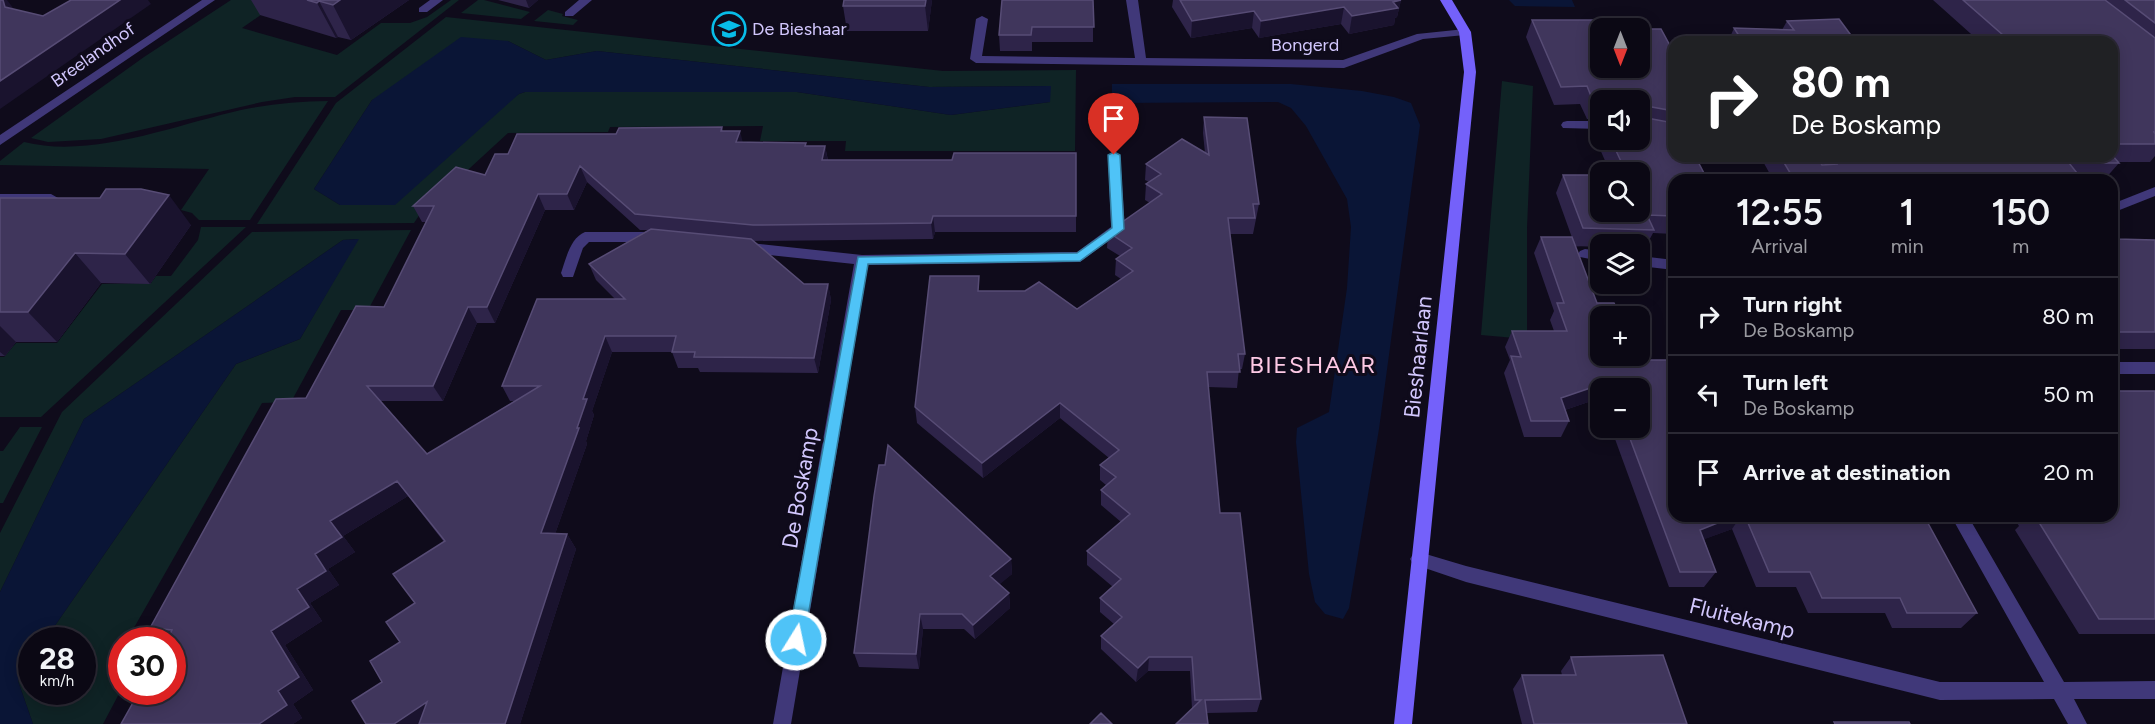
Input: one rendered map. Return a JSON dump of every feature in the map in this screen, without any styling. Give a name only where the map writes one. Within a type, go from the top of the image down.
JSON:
[{"type":"street","name":"Breelandhof","points":[[0,141],[209,0]]},
{"type":"street","points":[[423,10],[437,0]]},
{"type":"street","points":[[569,14],[586,0]]},
{"type":"street","points":[[1132,0],[1141,61]]},
{"type":"street","name":"Bieshaarlaan","points":[[1403,724],[1470,72],[1465,32],[1446,0]]},
{"type":"street","name":"Bongerd","points":[[982,19],[976,59],[1344,64],[1421,36],[1465,32]]},
{"type":"street","points":[[1567,125],[1590,125]]},
{"type":"street","points":[[722,244],[862,260],[1080,257],[1118,229],[1114,155]]},
{"type":"street","points":[[1790,162],[1811,168],[1822,162]]},
{"type":"street","points":[[2118,206],[2155,190]]},
{"type":"street","points":[[0,198],[71,198]]},
{"type":"street","points":[[568,273],[577,247],[585,237],[665,238]]},
{"type":"street","points":[[1585,254],[1590,255]]},
{"type":"street","name":"De Boskamp","points":[[782,724],[862,260]]},
{"type":"street","points":[[1650,262],[1668,264]]},
{"type":"street","points":[[2118,368],[2154,369]]},
{"type":"street","points":[[1962,522],[2078,724]]},
{"type":"street","name":"Fluitekamp","points":[[1419,559],[1466,574],[1940,691],[2155,690]]},
{"type":"green space","points":[[231,0],[277,0],[275,5],[242,28],[337,55],[381,23],[410,23],[427,17],[451,0],[459,0],[335,97],[295,97],[262,102],[101,139],[48,142],[31,138],[144,57]]},
{"type":"green space","points":[[478,0],[530,12],[521,19],[461,13]]},
{"type":"green space","points":[[548,10],[578,20],[573,25],[534,21]]},
{"type":"green space","points":[[446,17],[943,71],[1076,70],[1075,151],[845,151],[846,141],[760,141],[763,126],[610,127],[608,132],[508,133],[420,214],[414,223],[257,224],[336,103]],"holes":[[[508,41],[546,60],[597,51],[929,87],[1050,86],[1050,102],[951,115],[797,92],[525,92],[340,205],[314,189],[372,100]]]},
{"type":"green space","points":[[1502,81],[1533,86],[1527,228],[1527,339],[1481,335]]},
{"type":"green space","points":[[328,101],[250,220],[199,220],[192,213],[181,210],[209,169],[0,165],[0,161],[24,142],[50,146],[105,143],[252,108],[295,102]]},
{"type":"green space","points":[[201,227],[246,227],[41,417],[0,417],[0,357],[4,357],[16,343],[57,343],[102,284],[151,283],[156,276],[171,276],[198,240]]},
{"type":"green space","points":[[411,230],[368,310],[341,310],[291,402],[262,403],[134,627],[108,627],[108,705],[113,705],[103,724],[33,724],[26,705],[96,705],[96,627],[54,627],[236,364],[300,339],[358,239],[343,240],[84,419],[0,592],[0,533],[62,412],[252,232]]},
{"type":"green space","points":[[20,427],[42,427],[3,503],[0,503],[0,451],[3,451]]},
{"type":"water","points":[[1509,0],[1572,0],[1575,7],[1515,6]]},
{"type":"water","points":[[461,37],[508,41],[546,60],[597,51],[929,87],[1051,86],[1050,102],[951,115],[797,92],[525,92],[519,94],[395,205],[340,205],[314,189],[372,100]]},
{"type":"water","points":[[1112,84],[1291,84],[1362,91],[1411,103],[1420,125],[1379,429],[1349,608],[1343,619],[1325,614],[1315,602],[1309,574],[1296,442],[1297,428],[1329,412],[1347,288],[1351,227],[1347,199],[1306,126],[1291,108],[1278,102],[1112,103]]},
{"type":"water","points":[[359,239],[300,339],[236,364],[54,627],[18,627],[18,705],[26,705],[33,724],[0,724],[0,592],[84,419],[343,240]]},
{"type":"building","points":[[0,0],[3,0],[5,7],[43,16],[71,0],[120,0],[0,81]]},
{"type":"building","points":[[307,0],[340,0],[333,5]]},
{"type":"building","points":[[844,0],[926,0],[925,6],[843,6]]},
{"type":"building","points":[[1002,0],[1093,0],[1094,27],[1032,27],[1031,35],[999,35]]},
{"type":"building","points":[[1180,0],[1401,0],[1393,2],[1398,8],[1352,16],[1344,7],[1261,21],[1254,11],[1192,21]]},
{"type":"building","points":[[1963,0],[2105,0],[2155,38],[2155,144],[2118,144],[2118,36],[2004,36]]},
{"type":"building","points":[[2125,0],[2155,0],[2155,23]]},
{"type":"building","points":[[1839,19],[1852,36],[1739,36],[1734,28],[1794,30],[1787,21]]},
{"type":"building","points":[[1532,20],[1590,20],[1590,78],[1650,78],[1650,29],[1661,29],[1668,42],[1668,110],[1650,107],[1650,90],[1590,90],[1590,94],[1587,86],[1561,87]]},
{"type":"building","points":[[1204,117],[1247,118],[1259,204],[1253,204],[1255,218],[1228,218],[1245,354],[1238,354],[1240,372],[1207,372],[1220,513],[1240,513],[1261,699],[1205,700],[1208,724],[1176,724],[1201,700],[1195,700],[1192,657],[1149,657],[1138,668],[1101,636],[1122,617],[1100,598],[1121,579],[1087,551],[1130,514],[1101,490],[1116,477],[1100,465],[1119,450],[1060,403],[982,463],[915,407],[930,276],[979,276],[978,291],[1025,291],[1039,282],[1077,309],[1133,271],[1116,259],[1132,248],[1108,232],[1162,194],[1146,184],[1161,174],[1146,164],[1182,139],[1209,155]]},
{"type":"building","points":[[1650,119],[1668,122],[1668,162],[1698,162],[1704,174],[1668,174],[1668,216],[1650,215],[1650,162],[1621,162],[1616,150],[1650,150]]},
{"type":"building","points":[[722,127],[721,131],[740,131],[736,142],[806,143],[805,146],[825,146],[822,160],[952,160],[954,153],[1076,153],[1076,216],[933,216],[931,223],[753,225],[635,214],[580,166],[567,194],[538,194],[487,307],[468,307],[433,386],[367,386],[427,454],[540,386],[502,386],[537,299],[625,299],[589,264],[651,229],[751,239],[804,284],[828,284],[814,358],[694,357],[695,352],[672,352],[676,336],[605,336],[583,399],[587,399],[577,428],[579,428],[541,533],[567,534],[505,724],[419,724],[427,702],[394,724],[366,724],[352,701],[382,682],[370,661],[400,642],[386,622],[415,603],[393,574],[445,541],[397,481],[330,521],[342,537],[315,554],[326,571],[297,589],[309,607],[271,631],[299,677],[278,691],[287,705],[259,724],[121,724],[132,705],[186,705],[186,627],[151,627],[276,399],[306,398],[356,306],[384,307],[434,206],[413,206],[456,167],[485,175],[495,154],[508,154],[517,134],[616,134],[619,128]]},
{"type":"building","points":[[1784,162],[1820,162],[1822,165],[1837,164],[1836,162],[2119,163],[2069,163],[2077,173],[1791,174]]},
{"type":"building","points":[[1563,175],[1590,175],[1590,222],[1650,221],[1654,230],[1583,228]]},
{"type":"building","points":[[106,189],[141,189],[169,195],[125,254],[75,253],[28,312],[0,312],[0,198],[100,198]]},
{"type":"building","points":[[1541,237],[1572,237],[1590,285],[1590,294],[1594,294],[1597,303],[1614,303],[1615,306],[1590,306],[1590,366],[1650,366],[1650,360],[1668,359],[1668,522],[1720,522],[1700,530],[1716,572],[1680,572],[1630,438],[1650,438],[1650,378],[1590,378],[1590,388],[1561,398],[1569,421],[1531,421],[1511,356],[1521,357],[1512,331],[1567,331],[1557,303],[1564,303]]},
{"type":"building","points":[[2118,239],[2155,240],[2155,332],[2118,332]]},
{"type":"building","points":[[2118,391],[2155,391],[2155,619],[2099,619],[2039,522],[2118,522]]},
{"type":"building","points":[[888,445],[1011,559],[990,576],[1009,593],[973,625],[962,614],[920,614],[916,654],[854,653],[879,465],[885,465]]},
{"type":"building","points":[[1748,522],[1927,522],[1977,613],[1907,613],[1900,598],[1822,598],[1810,572],[1769,572]]},
{"type":"building","points":[[1663,655],[1687,724],[1534,724],[1522,675],[1576,675],[1571,657]]},
{"type":"building","points":[[1101,713],[1112,724],[1090,724]]},
{"type":"building","points":[[1834,722],[1909,722],[1910,724],[1835,724]]},
{"type":"place","name":"De Bieshaar","points":[[729,29]]},
{"type":"district","name":"BIESHAAR","points":[[1313,364]]},
{"type":"route","points":[[796,640],[862,260],[1080,257],[1118,229],[1114,155]]}]
